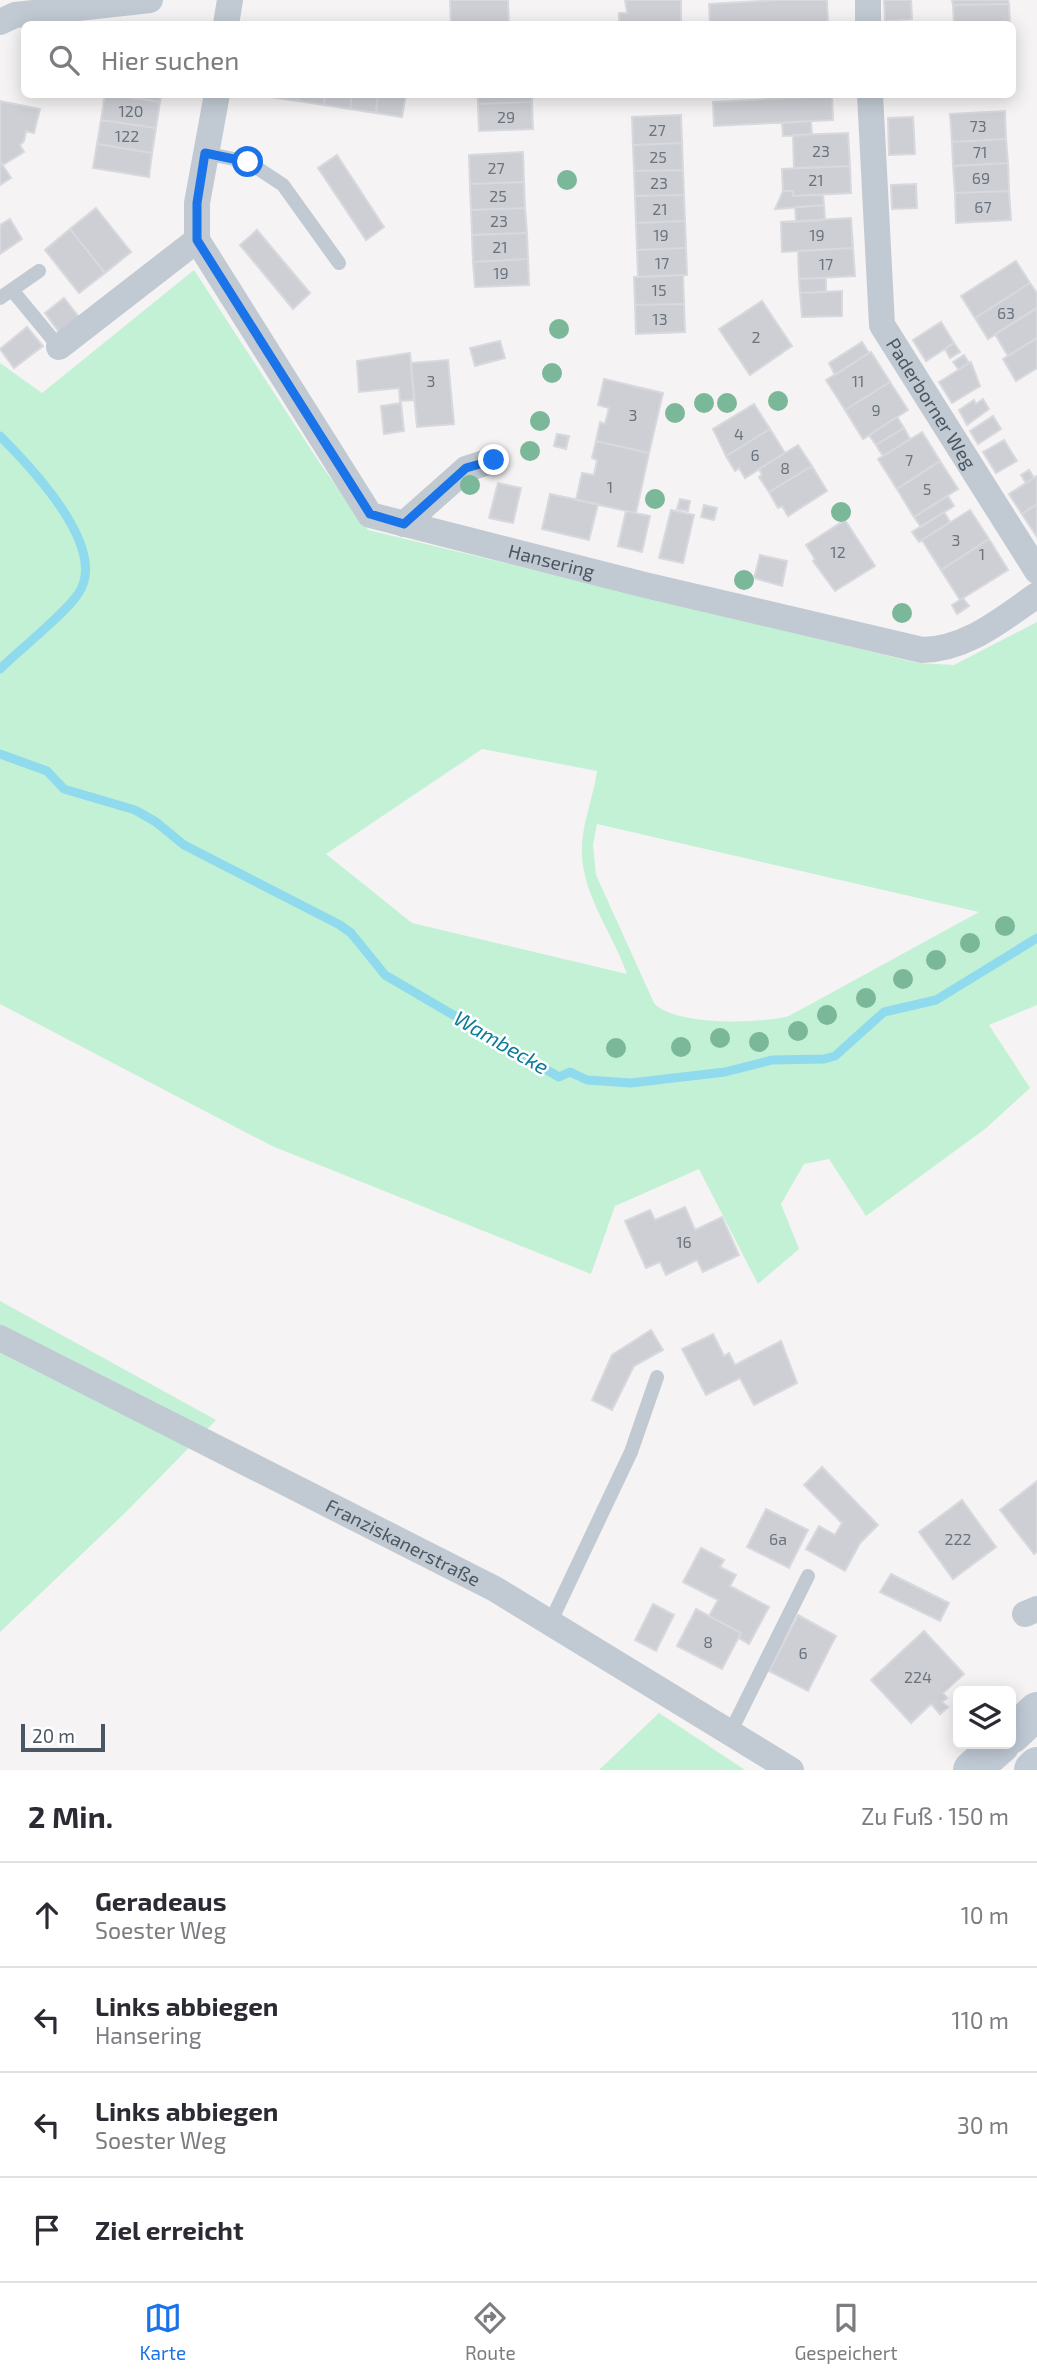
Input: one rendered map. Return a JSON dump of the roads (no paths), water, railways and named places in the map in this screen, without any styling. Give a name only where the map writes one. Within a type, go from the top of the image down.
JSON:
[{"type":"main road","points":[[1016,1730],[1037,1711]]},
{"type":"main road","points":[[972,1770],[995,1749]]},
{"type":"main road","points":[[1033,1770],[1037,1766]]},
{"type":"street","points":[[0,22],[15,15],[150,0]]},
{"type":"street","points":[[226,21],[230,0]]},
{"type":"street","points":[[867,0],[868,21]]},
{"type":"street","points":[[59,347],[197,240],[197,203],[216,98]]},
{"type":"street","name":"Paderborner Weg","points":[[870,98],[882,326],[1037,571]]},
{"type":"street","name":"Hansering","points":[[197,240],[370,514],[645,586],[922,650],[940,650],[964,642],[1037,595]]},
{"type":"street","points":[[404,524],[466,468],[494,460]]},
{"type":"street","name":"Franziskanerstraße","points":[[0,1338],[495,1589],[791,1770]]},
{"type":"lane","points":[[205,153],[248,162],[283,185],[339,263]]},
{"type":"lane","points":[[39,271],[6,294],[59,347]]},
{"type":"lane","points":[[550,1623],[631,1452],[657,1377]]},
{"type":"lane","points":[[730,1733],[808,1576]]},
{"type":"waterway","name":"Wambecke","points":[[0,436],[62,509],[84,555],[85,576],[78,594],[71,602],[0,669]]},
{"type":"waterway","name":"Wambecke","points":[[0,754],[47,771],[64,789],[135,810],[156,822],[184,845],[340,925],[351,933],[385,975],[559,1077],[570,1072],[587,1080],[631,1083],[725,1072],[772,1060],[824,1059],[835,1056],[884,1012],[936,1000],[1037,938]]}]
